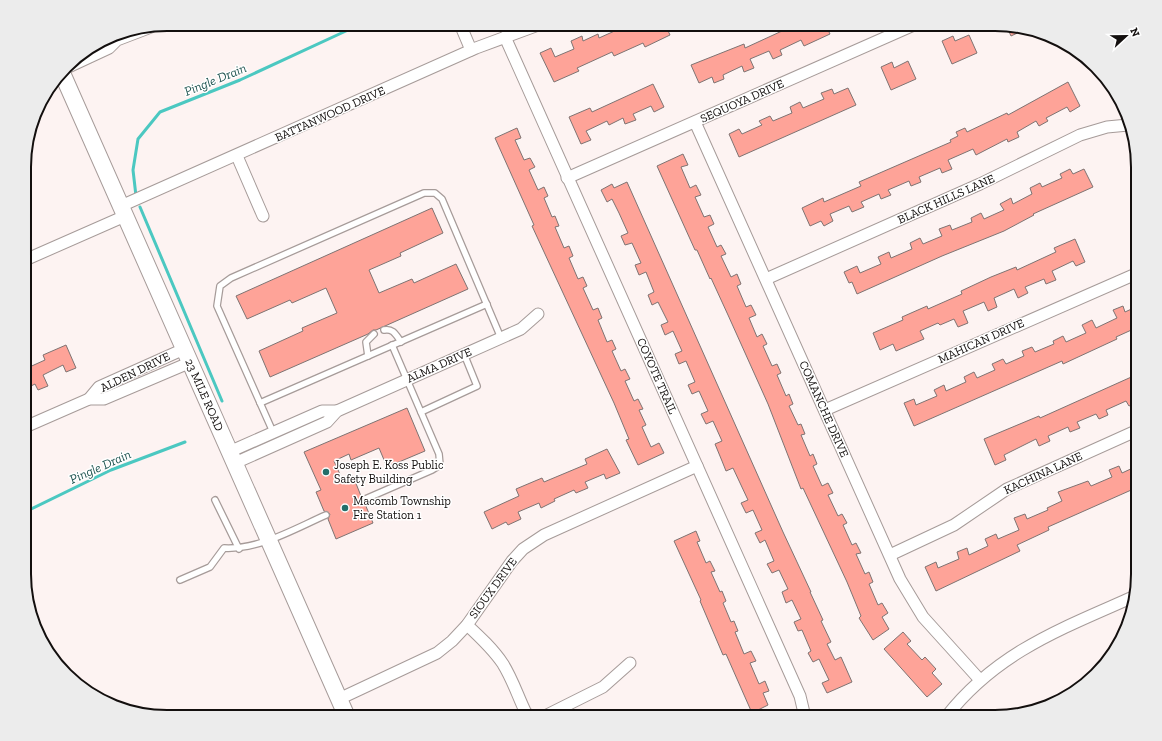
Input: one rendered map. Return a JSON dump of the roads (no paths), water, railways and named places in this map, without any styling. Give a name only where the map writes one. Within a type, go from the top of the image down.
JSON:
[{"type":"main road","name":"23 MILE ROAD","points":[[64,78],[344,710]]},
{"type":"street","points":[[463,31],[471,50]]},
{"type":"street","name":"BATTANWOOD DRIVE","points":[[31,257],[237,156],[471,50],[522,31]]},
{"type":"street","name":"SEQUOYA DRIVE","points":[[567,178],[900,31]]},
{"type":"street","name":"COYOTE TRAIL","points":[[505,37],[800,696],[803,710]]},
{"type":"street","points":[[83,60],[110,48],[117,41]]},
{"type":"street","name":"COMANCHE DRIVE","points":[[695,122],[900,579],[916,607],[932,628],[980,680]]},
{"type":"street","name":"BLACK HILLS LANE","points":[[766,279],[980,184],[1087,132],[1107,127],[1124,125]]},
{"type":"street","points":[[237,156],[263,216]]},
{"type":"street","name":"MAHICAN DRIVE","points":[[825,410],[1131,276]]},
{"type":"street","name":"ALMA DRIVE","points":[[232,457],[283,441],[327,422],[337,411],[521,329],[538,314]]},
{"type":"street","name":"ALDEN DRIVE","points":[[31,424],[89,399],[99,387],[188,355]]},
{"type":"street","name":"ALMA DRIVE","points":[[232,457],[276,431],[322,411],[337,411]]},
{"type":"street","name":"KACHINA LANE","points":[[890,555],[954,525],[998,494],[1013,486],[1131,433]]},
{"type":"street","name":"SIOUX DRIVE","points":[[339,699],[437,653],[452,641],[467,625],[512,560],[533,542],[544,535],[697,466]]},
{"type":"street","points":[[952,710],[980,680],[1008,658],[1037,640],[1128,600]]},
{"type":"street","points":[[467,625],[488,644],[499,658],[525,710]]},
{"type":"street","points":[[557,710],[603,687],[630,663]]},
{"type":"lane","points":[[283,441],[260,403],[217,306],[220,286],[231,278],[416,196],[424,193],[435,193],[442,199],[501,338]]},
{"type":"lane","points":[[260,403],[487,304]]},
{"type":"lane","points":[[384,330],[388,329],[394,332],[401,342]]},
{"type":"lane","points":[[368,356],[366,342],[374,334]]},
{"type":"lane","points":[[363,500],[432,470],[440,465],[440,454],[392,345]]},
{"type":"lane","points":[[421,412],[477,386],[464,354]]},
{"type":"lane","points":[[215,500],[239,549]]},
{"type":"lane","points":[[180,580],[210,567],[224,548],[239,549],[268,540],[326,516]]},
{"type":"waterway","name":"Pingle Drain","points":[[136,196],[133,170],[138,139],[160,112],[240,80],[346,31]]},
{"type":"waterway","name":"Pingle Drain","points":[[140,207],[222,401]]},
{"type":"waterway","name":"Pingle Drain","points":[[31,509],[111,470],[185,442]]},
{"type":"place","name":"Joseph E. Koss Public Safety Building","points":[[326,472]]},
{"type":"place","name":"Macomb Township Fire Station 1","points":[[345,508]]}]
